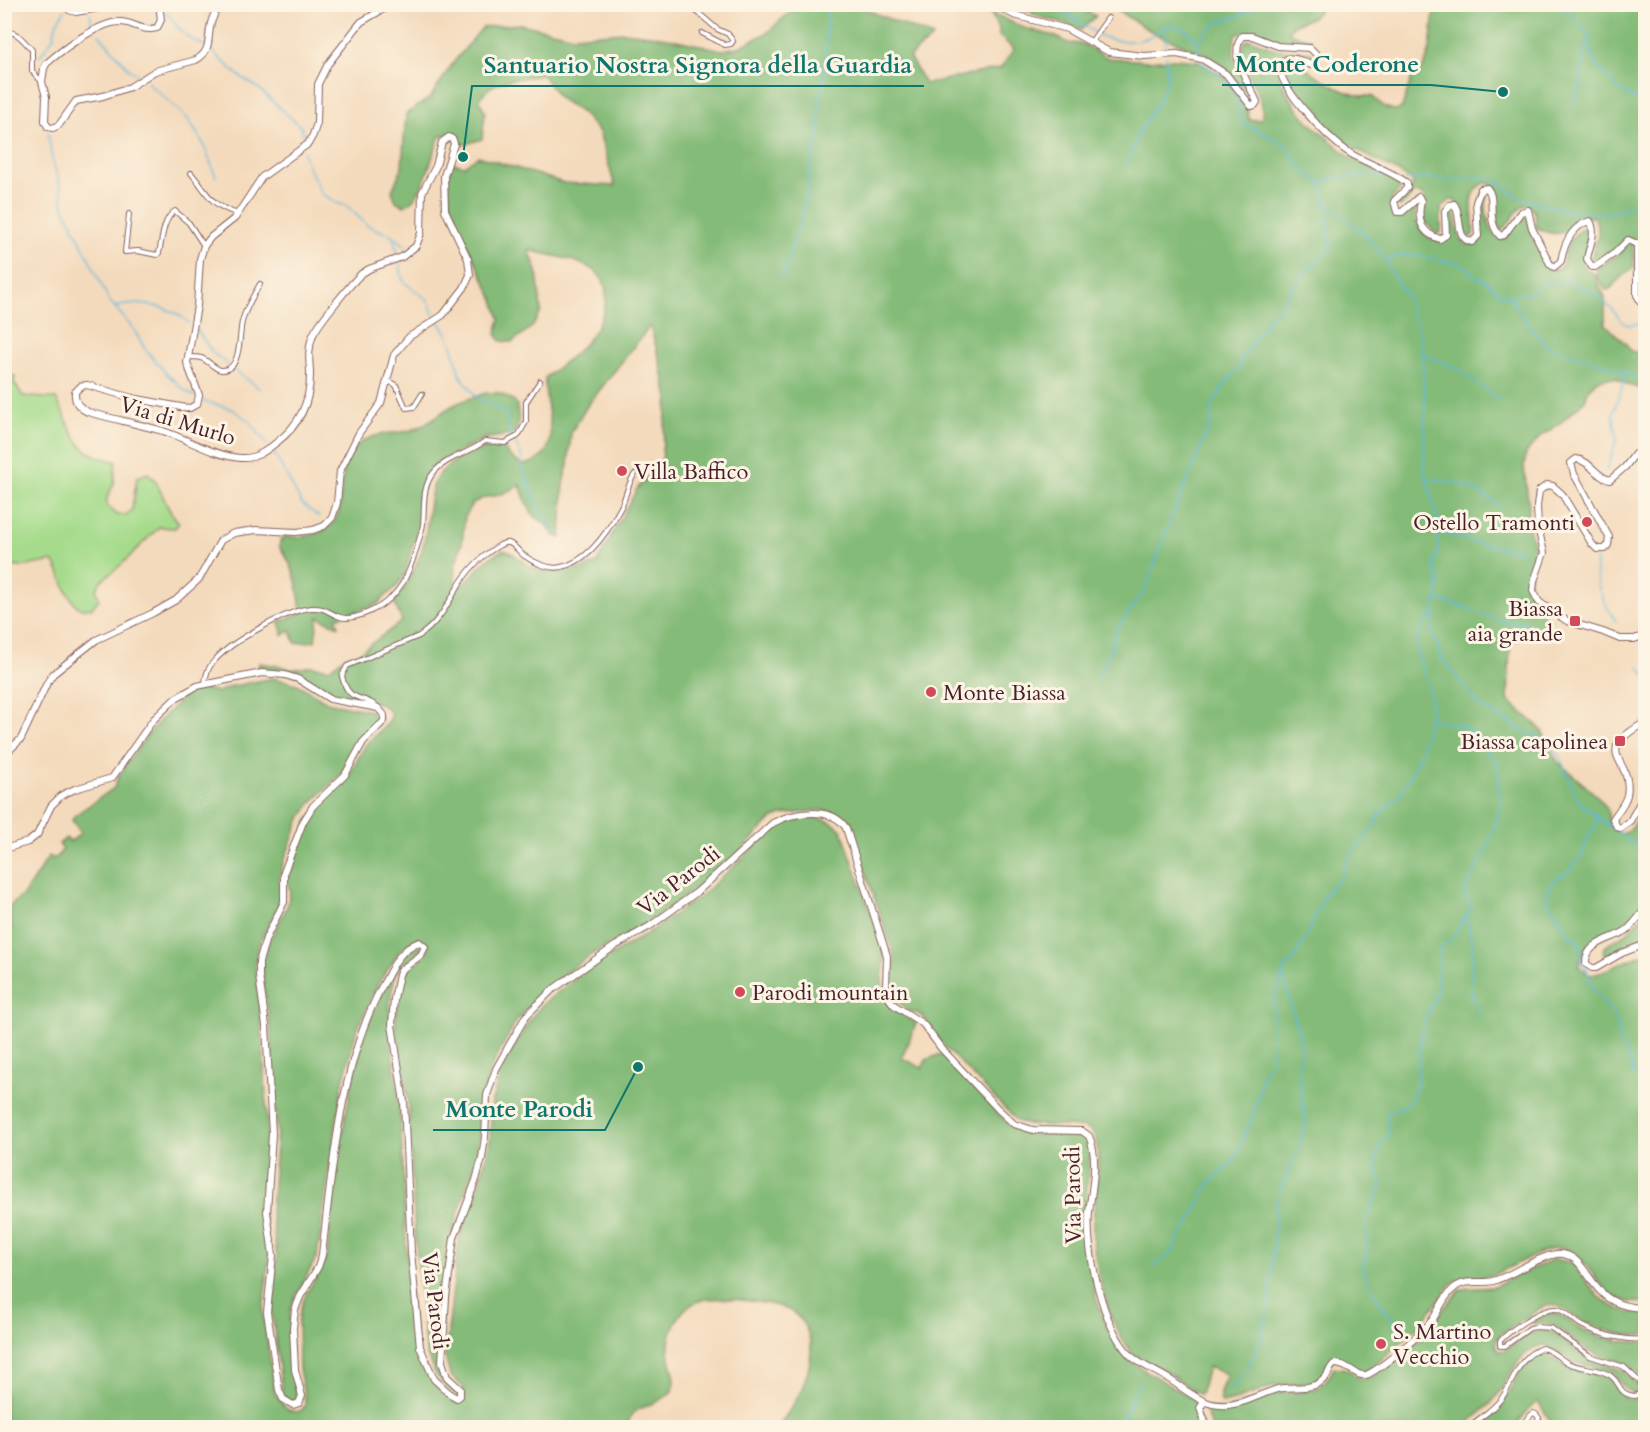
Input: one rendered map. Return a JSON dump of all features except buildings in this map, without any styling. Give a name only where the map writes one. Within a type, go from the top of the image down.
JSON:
[{"type":"street","points":[[66,4],[69,10],[76,12],[123,4]]},
{"type":"street","points":[[159,4],[161,20],[157,28],[143,29],[121,22],[96,30],[69,46],[47,63],[42,82],[46,97],[47,126],[53,128],[58,125],[71,105],[78,100],[103,96],[130,87],[155,71],[194,61],[202,56],[209,45],[211,22],[220,4]]},
{"type":"street","points":[[129,214],[125,252],[138,251],[157,255],[168,219],[174,211],[189,223],[204,246],[238,214],[248,195],[262,177],[308,144],[315,130],[317,84],[328,64],[354,28],[368,17],[392,4]]},
{"type":"street","points":[[688,4],[717,29],[728,34],[733,41],[725,45],[702,33]]},
{"type":"street","points":[[993,4],[1014,15],[1068,29],[1093,40],[1109,52],[1144,56],[1177,54],[1202,59],[1226,74],[1253,106],[1257,102],[1239,60],[1238,47],[1242,36],[1252,36],[1278,46],[1304,47],[1313,50],[1318,58],[1313,64],[1293,58],[1282,61],[1279,69],[1282,78],[1308,115],[1346,150],[1407,183],[1407,188],[1394,201],[1397,212],[1402,212],[1416,198],[1419,198],[1421,201],[1418,216],[1420,222],[1433,237],[1440,239],[1446,235],[1444,211],[1452,204],[1458,211],[1462,235],[1467,241],[1472,242],[1478,236],[1477,198],[1481,189],[1487,188],[1491,192],[1491,220],[1497,233],[1504,236],[1521,212],[1528,210],[1531,215],[1532,228],[1550,264],[1554,267],[1561,261],[1563,247],[1567,241],[1578,227],[1590,221],[1594,233],[1587,258],[1592,267],[1615,253],[1628,240],[1637,244],[1637,295],[1641,302],[1646,304]]},
{"type":"street","points":[[1093,40],[1108,18]]},
{"type":"street","points":[[4,31],[17,34],[32,50],[32,71],[42,82]]},
{"type":"street","name":"Via di Murlo","points":[[204,246],[200,259],[197,306],[187,357],[188,368],[199,395],[197,404],[190,408],[132,398],[87,385],[81,386],[75,392],[77,404],[88,412],[163,431],[229,456],[249,458],[260,455],[288,434],[305,409],[310,382],[309,350],[316,330],[361,274],[402,257],[414,249],[421,233],[422,194],[439,159],[444,140],[450,137],[454,141],[444,176],[445,210],[468,259],[471,275],[443,315],[409,337],[398,348],[389,369],[387,385]]},
{"type":"street","points":[[191,173],[213,203],[222,209],[238,214]]},
{"type":"street","points":[[187,357],[202,358],[219,369],[227,369],[232,364],[239,350],[242,323],[252,297],[260,284]]},
{"type":"street","points":[[205,685],[208,668],[219,655],[278,618],[300,610],[320,608],[327,609],[339,617],[351,617],[370,612],[393,597],[408,576],[423,525],[423,497],[434,472],[485,441],[505,442],[518,436],[526,422],[526,402],[540,381]]},
{"type":"street","points":[[4,755],[21,739],[47,683],[62,666],[96,640],[176,600],[199,579],[219,542],[229,535],[249,531],[303,532],[320,528],[327,523],[334,514],[337,503],[340,471],[359,433],[381,403],[387,385],[394,382],[406,408],[414,407],[422,394]]},
{"type":"street","points":[[1646,453],[1635,454],[1625,467],[1610,480],[1604,479],[1581,459],[1576,459],[1571,463],[1574,474],[1609,537],[1610,542],[1605,549],[1599,550],[1592,544],[1558,489],[1550,485],[1540,489],[1537,520],[1544,553],[1534,581],[1533,591],[1543,606],[1571,623],[1620,639],[1634,639],[1646,635]]},
{"type":"street","points":[[378,708],[374,704],[355,698],[346,689],[342,676],[347,666],[419,636],[428,630],[441,617],[456,589],[484,555],[501,544],[510,544],[531,560],[555,568],[571,565],[583,557],[606,530],[621,507],[632,476],[635,474]]},
{"type":"street","points":[[4,849],[28,842],[37,835],[51,806],[62,795],[112,778],[153,720],[183,693],[197,686],[270,673],[298,679],[334,700],[378,708]]},
{"type":"street","name":"Via Parodi","points":[[378,708],[384,715],[384,721],[363,742],[345,776],[313,806],[303,822],[284,872],[284,902],[266,938],[259,962],[266,1026],[272,1134],[267,1212],[273,1255],[267,1312],[279,1390],[286,1402],[297,1405],[302,1399],[295,1370],[293,1328],[295,1310],[322,1255],[333,1165],[347,1087],[361,1032],[382,984],[403,952],[419,942],[425,947],[421,955],[401,970],[394,999],[392,1025],[404,1102],[411,1252],[420,1347],[435,1380],[457,1398],[460,1396],[460,1389],[447,1377],[441,1358],[454,1238],[482,1158],[487,1095],[496,1069],[516,1032],[526,1016],[552,990],[615,946],[650,927],[697,892],[746,850],[773,823],[803,814],[819,814],[838,818],[846,828],[887,956],[886,987],[888,997],[894,1005],[923,1024],[941,1048],[1014,1125],[1033,1130],[1082,1131],[1089,1136],[1094,1161],[1088,1227],[1100,1297],[1106,1313],[1131,1356],[1204,1402],[1222,1407],[1275,1390],[1315,1385],[1326,1378],[1331,1365],[1334,1364],[1342,1364],[1359,1375],[1366,1376],[1426,1327],[1447,1296],[1457,1286],[1464,1283],[1482,1283],[1499,1279],[1536,1260],[1558,1254],[1567,1255],[1578,1262],[1601,1293],[1609,1299],[1632,1307],[1646,1308]]},
{"type":"street","points":[[1646,722],[1622,738],[1615,749],[1615,756],[1628,784],[1625,802],[1613,819],[1617,827],[1621,828],[1629,823],[1646,792]]},
{"type":"street","points":[[1646,908],[1626,931],[1592,948],[1586,964],[1596,968],[1622,953],[1646,944]]},
{"type":"street","points":[[1468,1428],[1497,1405],[1522,1362],[1539,1348],[1547,1349],[1566,1363],[1605,1373],[1629,1395],[1635,1396],[1642,1391],[1643,1388],[1639,1381],[1624,1367],[1590,1356],[1551,1328],[1530,1328],[1505,1346],[1500,1346],[1499,1342],[1506,1335],[1542,1312],[1557,1309],[1568,1314],[1581,1325],[1601,1333],[1626,1339],[1646,1339]]},
{"type":"street","points":[[1204,1402],[1200,1408],[1207,1428]]},
{"type":"street","points":[[1518,1428],[1533,1413],[1539,1418],[1534,1428]]},
{"type":"green space","points":[[1113,4],[1326,5],[1311,18],[1295,24],[1289,30],[1291,34],[1311,39],[1311,44],[1278,41],[1250,30],[1236,35],[1235,59],[1247,92],[1222,64],[1207,55],[1156,34],[1111,7]]},
{"type":"green space","points":[[807,5],[855,5],[933,37],[909,57],[925,84],[1001,68],[1014,49],[999,36],[999,28],[990,12],[1024,28],[1054,36],[1068,43],[1083,44],[1108,58],[1199,61],[1225,77],[1248,109],[1250,120],[1262,119],[1262,104],[1245,65],[1243,49],[1245,41],[1250,39],[1275,49],[1310,52],[1315,57],[1312,61],[1287,55],[1275,66],[1281,82],[1297,108],[1310,123],[1351,158],[1405,185],[1392,198],[1392,214],[1396,216],[1405,214],[1417,201],[1415,215],[1417,224],[1432,239],[1441,242],[1448,238],[1450,234],[1447,213],[1452,207],[1463,243],[1473,245],[1478,242],[1481,235],[1481,203],[1484,190],[1487,194],[1488,219],[1496,236],[1501,240],[1505,239],[1522,215],[1527,214],[1530,229],[1540,253],[1544,261],[1554,270],[1563,263],[1567,245],[1571,239],[1589,225],[1590,235],[1583,264],[1587,271],[1593,273],[1605,297],[1605,324],[1631,351],[1645,359],[1645,390],[1628,385],[1616,378],[1596,381],[1589,388],[1585,400],[1559,424],[1540,437],[1526,453],[1524,468],[1529,507],[1527,520],[1534,548],[1529,582],[1531,601],[1548,620],[1537,632],[1510,642],[1508,700],[1541,729],[1557,761],[1597,796],[1607,808],[1610,827],[1622,834],[1629,831],[1645,806],[1645,901],[1622,925],[1588,947],[1581,958],[1579,967],[1590,975],[1645,954],[1645,1302],[1627,1302],[1613,1296],[1576,1254],[1565,1249],[1552,1249],[1492,1275],[1452,1283],[1418,1327],[1368,1371],[1363,1373],[1346,1362],[1334,1360],[1329,1363],[1320,1378],[1312,1382],[1275,1386],[1222,1403],[1220,1393],[1227,1374],[1208,1367],[1200,1395],[1134,1354],[1125,1344],[1110,1313],[1099,1275],[1093,1240],[1098,1150],[1092,1132],[1079,1127],[1035,1125],[1017,1121],[941,1043],[925,1019],[909,1011],[894,998],[891,991],[891,980],[895,958],[849,823],[838,813],[821,810],[781,815],[772,819],[737,854],[693,890],[648,923],[592,954],[560,977],[539,995],[515,1023],[492,1066],[482,1096],[477,1156],[450,1239],[437,1358],[441,1372],[456,1389],[457,1395],[445,1386],[436,1374],[425,1346],[415,1234],[408,1099],[395,1024],[402,976],[424,956],[429,947],[420,939],[400,950],[378,984],[356,1032],[342,1086],[317,1256],[290,1312],[291,1364],[297,1401],[286,1400],[282,1392],[272,1311],[277,1257],[271,1212],[277,1132],[263,961],[269,941],[287,907],[290,892],[287,879],[308,820],[323,801],[348,777],[366,744],[387,724],[391,713],[380,704],[334,695],[309,680],[297,676],[258,671],[259,663],[292,670],[312,666],[329,669],[345,657],[356,655],[402,621],[394,602],[417,564],[422,550],[431,494],[437,477],[461,458],[492,447],[501,446],[522,465],[536,461],[545,453],[550,430],[545,378],[584,345],[598,325],[606,300],[604,284],[595,271],[571,260],[529,250],[537,271],[541,311],[533,326],[512,342],[501,341],[496,334],[500,319],[494,300],[451,211],[448,186],[451,162],[464,166],[478,156],[564,183],[615,186],[599,132],[582,113],[559,98],[543,75],[507,80],[498,83],[484,93],[479,100],[485,112],[482,139],[460,146],[450,134],[440,136],[422,185],[411,201],[404,206],[396,201],[392,191],[402,167],[406,114],[431,97],[453,63],[483,27],[520,24],[574,36],[624,32],[658,36],[722,50],[739,47],[767,33],[790,12]],"holes":[[[650,326],[668,398],[661,462],[637,489],[596,564],[570,571],[542,570],[502,550],[485,561],[462,586],[455,586],[455,566],[462,542],[465,516],[473,503],[485,497],[500,495],[520,485],[533,515],[548,526],[553,535],[561,538],[564,480],[571,432],[587,406]]]},
{"type":"green space","points":[[1019,5],[1073,5],[1096,16],[1081,30],[1037,16]]},
{"type":"green space","points":[[1435,5],[1645,5],[1645,302],[1640,291],[1638,242],[1633,238],[1628,240],[1593,263],[1593,253],[1598,238],[1594,217],[1580,220],[1564,232],[1548,232],[1536,227],[1535,212],[1530,206],[1525,205],[1501,230],[1496,219],[1493,189],[1490,184],[1485,183],[1478,187],[1472,199],[1473,235],[1470,237],[1466,234],[1461,208],[1454,200],[1450,200],[1441,208],[1441,232],[1435,233],[1422,217],[1425,202],[1422,194],[1415,193],[1400,207],[1398,206],[1400,200],[1413,185],[1411,180],[1342,139],[1321,120],[1293,86],[1288,66],[1298,64],[1333,86],[1351,94],[1372,96],[1384,107],[1397,111],[1402,107],[1412,77],[1424,67],[1430,49]]},
{"type":"green space","points":[[1629,244],[1633,244],[1634,268],[1606,290],[1596,275],[1597,268],[1619,254]]},
{"type":"green space","points":[[5,374],[15,376],[14,383],[23,396],[56,399],[72,432],[83,448],[91,454],[116,461],[114,483],[107,498],[107,505],[117,515],[126,515],[132,510],[137,477],[148,473],[155,480],[170,511],[179,523],[175,528],[159,527],[122,564],[101,581],[96,590],[99,599],[92,608],[81,609],[71,599],[53,561],[20,567],[5,565]]},
{"type":"green space","points":[[486,393],[499,393],[513,400],[517,405],[519,422],[515,432],[510,435],[482,439],[431,470],[419,498],[419,523],[405,573],[398,585],[377,604],[336,618],[339,626],[318,617],[315,641],[295,643],[291,630],[283,635],[279,622],[301,613],[295,579],[280,548],[280,541],[284,537],[311,535],[327,529],[336,518],[340,505],[343,474],[348,458],[359,444],[376,436],[414,429],[464,400]]},
{"type":"green space","points":[[273,678],[297,684],[327,702],[376,712],[381,719],[357,744],[342,773],[311,803],[299,821],[282,866],[278,906],[259,944],[255,963],[262,1030],[268,1136],[264,1211],[269,1257],[263,1313],[275,1394],[285,1407],[297,1412],[305,1405],[299,1369],[298,1323],[307,1292],[327,1256],[338,1158],[351,1086],[365,1032],[385,986],[406,953],[420,945],[422,948],[403,965],[395,977],[391,993],[390,1025],[401,1128],[406,1247],[413,1329],[417,1349],[427,1373],[436,1386],[456,1403],[464,1397],[464,1388],[450,1375],[445,1357],[459,1239],[480,1182],[490,1141],[492,1101],[501,1071],[531,1018],[544,1003],[585,971],[651,931],[702,895],[778,826],[793,820],[811,818],[828,821],[842,831],[885,955],[882,980],[885,999],[896,1012],[916,1023],[902,1058],[922,1068],[926,1060],[941,1054],[1012,1128],[1033,1134],[1077,1134],[1086,1138],[1090,1157],[1083,1228],[1096,1298],[1108,1329],[1127,1358],[1134,1364],[1198,1402],[1196,1410],[1203,1427],[777,1427],[795,1402],[808,1372],[811,1356],[810,1341],[805,1327],[795,1314],[778,1306],[750,1301],[710,1299],[699,1301],[687,1308],[673,1328],[669,1349],[675,1381],[673,1389],[660,1400],[633,1413],[628,1427],[5,1427],[4,938],[12,927],[9,907],[24,894],[49,856],[54,859],[63,850],[59,844],[66,838],[70,842],[81,833],[72,820],[74,816],[114,788],[119,775],[140,745],[184,696],[194,691],[206,689],[218,692],[229,687]]},
{"type":"green space","points":[[1645,913],[1645,941],[1607,956],[1603,952],[1604,947],[1627,933]]},
{"type":"green space","points":[[1554,1259],[1573,1263],[1594,1291],[1611,1305],[1632,1312],[1645,1312],[1645,1335],[1630,1335],[1607,1330],[1585,1322],[1565,1309],[1549,1306],[1542,1307],[1499,1335],[1495,1345],[1499,1351],[1506,1350],[1526,1335],[1543,1330],[1554,1333],[1588,1359],[1622,1370],[1639,1387],[1635,1393],[1625,1389],[1614,1373],[1576,1363],[1546,1345],[1528,1351],[1514,1367],[1498,1395],[1463,1427],[1211,1427],[1204,1407],[1224,1410],[1286,1391],[1302,1392],[1315,1389],[1326,1381],[1334,1367],[1347,1369],[1360,1379],[1372,1377],[1429,1332],[1444,1308],[1461,1289],[1492,1287]]},
{"type":"green space","points":[[1555,1313],[1580,1328],[1604,1338],[1645,1342],[1645,1384],[1639,1375],[1627,1365],[1589,1351],[1557,1327],[1550,1324],[1531,1324],[1547,1314]]},
{"type":"green space","points":[[1540,1351],[1569,1369],[1606,1378],[1627,1399],[1640,1399],[1645,1394],[1645,1427],[1552,1427],[1538,1402],[1514,1427],[1475,1427],[1500,1407],[1524,1365]]},
{"type":"waterway","points":[[781,277],[802,218],[813,152],[817,142],[829,4]]},
{"type":"waterway","points":[[1035,4],[1067,14],[1098,34],[1116,40],[1140,40],[1166,27],[1177,26],[1194,38],[1199,57]]},
{"type":"waterway","points":[[1198,40],[1218,22],[1238,16],[1261,4]]},
{"type":"waterway","points":[[1561,4],[1588,34],[1593,61],[1620,91],[1637,100]]},
{"type":"waterway","points":[[39,57],[53,38],[57,22],[65,10]]},
{"type":"waterway","points":[[166,12],[187,36],[204,45]]},
{"type":"waterway","points":[[90,13],[93,27]]},
{"type":"waterway","points":[[1165,27],[1166,51]]},
{"type":"waterway","points":[[99,34],[129,69],[139,76]]},
{"type":"waterway","points":[[1574,106],[1581,82],[1583,52],[1589,40]]},
{"type":"waterway","points":[[212,51],[301,127],[304,135],[303,143]]},
{"type":"waterway","points":[[1128,163],[1139,132],[1160,99],[1167,79],[1166,56]]},
{"type":"waterway","points":[[1097,680],[1110,653],[1116,630],[1145,590],[1167,529],[1210,425],[1212,405],[1230,377],[1239,369],[1242,358],[1252,344],[1252,339],[1266,325],[1269,316],[1285,304],[1288,294],[1301,277],[1331,247],[1324,190],[1320,183],[1301,168],[1284,143],[1244,124],[1239,116],[1237,100],[1229,85],[1223,77],[1200,62]]},
{"type":"waterway","points":[[147,82],[188,119],[203,143],[216,177]]},
{"type":"waterway","points":[[48,133],[64,207],[109,300],[165,372],[185,391],[194,396]]},
{"type":"waterway","points":[[303,152],[322,194],[339,204],[346,205],[368,226],[394,236],[408,248]]},
{"type":"waterway","points":[[1321,183],[1339,177],[1358,175],[1396,179]]},
{"type":"waterway","points":[[1406,180],[1486,178],[1499,182],[1523,199],[1579,214],[1608,213],[1632,205],[1636,208],[1646,207]]},
{"type":"waterway","points":[[1325,200],[1364,233],[1385,259],[1394,278],[1407,295],[1420,333],[1425,394],[1424,468],[1438,522],[1438,553],[1434,564],[1439,583],[1431,634],[1437,643],[1441,657],[1480,706],[1513,724],[1519,730],[1539,736],[1558,753],[1580,804],[1627,840],[1646,851]]},
{"type":"waterway","points":[[393,237],[398,254]]},
{"type":"waterway","points":[[1386,259],[1403,255],[1420,256],[1460,264],[1506,296],[1530,293],[1542,285],[1566,280],[1592,292],[1624,323],[1646,326]]},
{"type":"waterway","points":[[400,262],[405,283],[428,300],[434,315]]},
{"type":"waterway","points":[[1509,296],[1547,346],[1574,356],[1588,358],[1646,381]]},
{"type":"waterway","points":[[115,307],[134,304],[164,308],[189,323]]},
{"type":"waterway","points":[[438,321],[450,340],[460,375],[478,399],[505,411],[511,436],[521,454],[523,468],[535,500],[542,515],[560,536]]},
{"type":"waterway","points":[[197,330],[213,353],[228,365]]},
{"type":"waterway","points":[[1421,353],[1456,368],[1503,402]]},
{"type":"waterway","points":[[232,368],[260,389]]},
{"type":"waterway","points":[[1607,470],[1617,438],[1613,414],[1624,381],[1623,374]]},
{"type":"waterway","points":[[203,401],[232,409],[249,421],[267,444]]},
{"type":"waterway","points":[[273,451],[302,504],[319,517]]},
{"type":"waterway","points":[[1427,479],[1466,486],[1484,495],[1500,507]]},
{"type":"waterway","points":[[1439,533],[1490,546],[1523,551]]},
{"type":"waterway","points":[[1596,554],[1599,589],[1616,621]]},
{"type":"waterway","points":[[1436,599],[1505,622],[1523,621],[1538,632]]},
{"type":"waterway","points":[[1154,1267],[1175,1250],[1175,1244],[1208,1186],[1231,1163],[1252,1121],[1264,1071],[1271,1062],[1274,998],[1285,968],[1291,963],[1303,943],[1323,898],[1331,886],[1341,878],[1348,859],[1377,822],[1379,814],[1399,797],[1409,780],[1422,747],[1431,711],[1429,686],[1417,654],[1417,639],[1423,624],[1434,614]]},
{"type":"waterway","points":[[1639,667],[1646,676]]},
{"type":"waterway","points":[[1399,1337],[1395,1324],[1370,1286],[1363,1269],[1367,1250],[1366,1230],[1371,1207],[1382,1186],[1375,1163],[1381,1142],[1388,1136],[1388,1112],[1404,1106],[1413,1098],[1425,1020],[1436,996],[1440,951],[1442,946],[1456,934],[1461,922],[1472,909],[1465,897],[1466,888],[1485,852],[1498,818],[1500,797],[1496,762],[1468,729],[1456,723],[1445,723],[1429,718]]},
{"type":"waterway","points":[[1595,816],[1597,823],[1588,837],[1582,856],[1567,873],[1552,882],[1547,900],[1569,934],[1577,939],[1582,950],[1582,963],[1593,988],[1615,1016],[1619,1041],[1630,1061],[1634,1076]]},
{"type":"waterway","points":[[1466,917],[1473,946],[1471,989],[1479,1016]]},
{"type":"waterway","points":[[1229,1391],[1241,1379],[1258,1349],[1269,1305],[1277,1197],[1297,1153],[1306,1124],[1298,1072],[1302,1046],[1283,976]]},
{"type":"waterway","points":[[1118,1428],[1140,1382]]},
{"type":"place","name":"Monte Coderone","points":[[1503,92]]},
{"type":"place","name":"Santuario Nostra Signora della Guardia","points":[[463,157]]},
{"type":"place","name":"Villa Baffico","points":[[622,471]]},
{"type":"place","name":"Ostello Tramonti","points":[[1587,522]]},
{"type":"place","name":"Biassa aia grande","points":[[1575,621]]},
{"type":"place","name":"Monte Biassa","points":[[931,692]]},
{"type":"place","name":"Biassa capolinea","points":[[1620,741]]},
{"type":"place","name":"Parodi mountain","points":[[740,992]]},
{"type":"place","name":"Monte Parodi","points":[[638,1067]]},
{"type":"place","name":"S. Martino Vecchio","points":[[1381,1344]]}]
